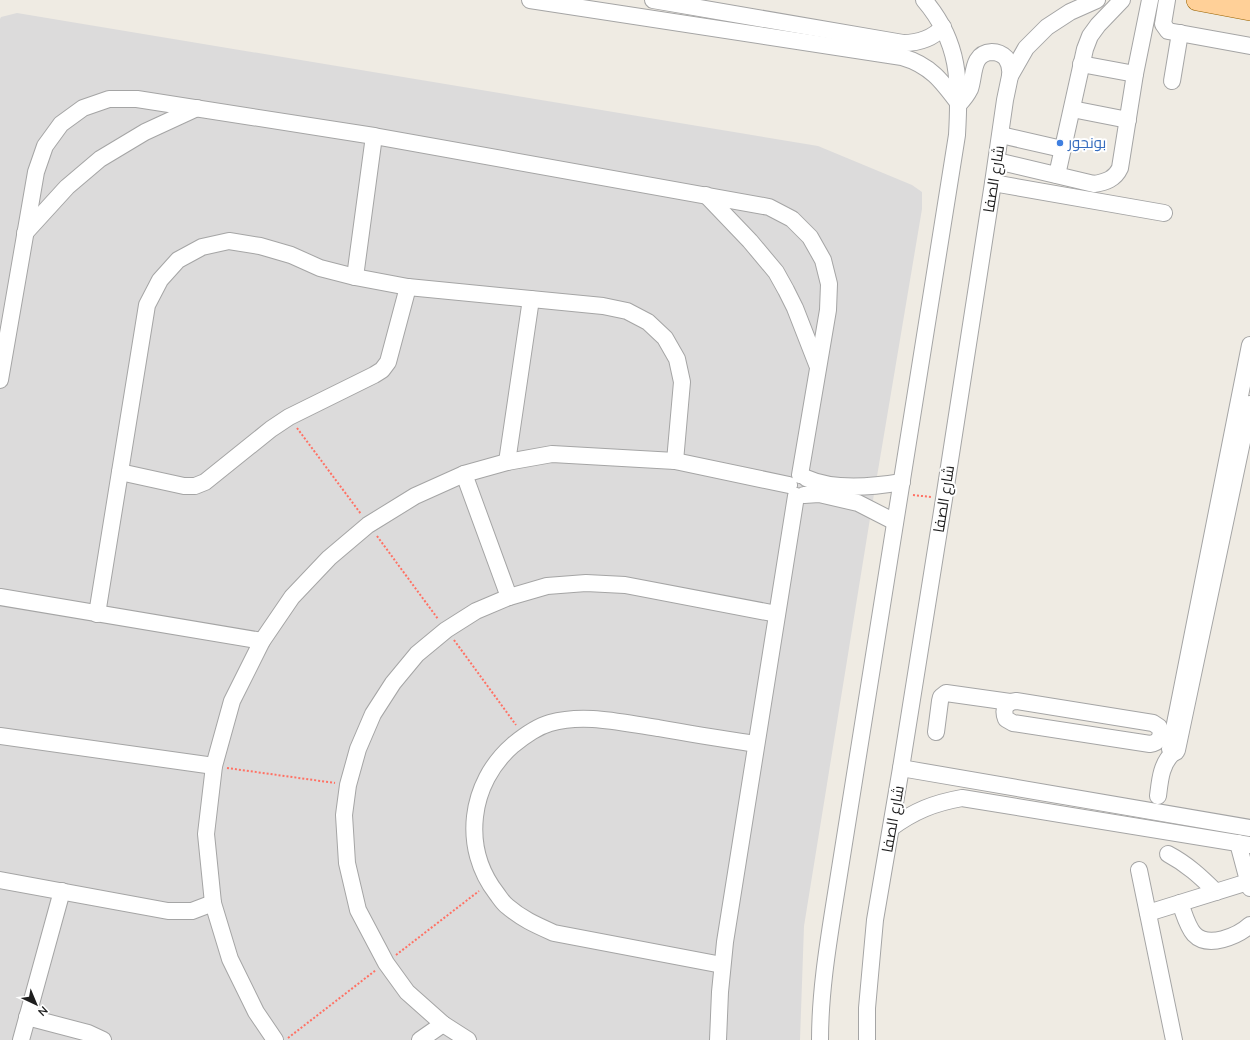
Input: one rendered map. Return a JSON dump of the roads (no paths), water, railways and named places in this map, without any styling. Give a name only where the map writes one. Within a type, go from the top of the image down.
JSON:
[{"type":"main road","points":[[1197,0],[1250,10]]},
{"type":"street","points":[[530,0],[881,46],[903,42],[918,42],[932,36],[943,27]]},
{"type":"street","points":[[653,0],[881,46],[902,57],[910,59],[937,76],[959,104]]},
{"type":"street","points":[[820,1040],[825,964],[958,134],[959,104],[956,63],[943,27],[924,0]]},
{"type":"street","name":"شارع الصفا","points":[[867,1040],[867,1008],[875,920],[901,768],[997,161],[1005,100],[1010,76],[1026,48],[1047,27],[1070,12],[1097,0]]},
{"type":"street","points":[[1057,175],[1085,49],[1090,36],[1098,24],[1122,0]]},
{"type":"street","points":[[997,161],[1094,184],[1103,183],[1117,174],[1120,168],[1150,0]]},
{"type":"street","points":[[1167,0],[1163,21],[1164,27],[1168,31],[1250,46]]},
{"type":"street","points":[[1172,81],[1180,33]]},
{"type":"street","points":[[959,104],[967,96],[974,66],[981,56],[994,52],[1000,54],[1009,63],[1011,69],[1010,76]]},
{"type":"street","points":[[1081,64],[1136,74]]},
{"type":"street","points":[[0,380],[36,172],[45,146],[61,124],[83,108],[109,99],[137,99],[374,136],[769,206],[792,219],[810,237],[823,260],[829,284],[828,310],[777,614],[722,965],[718,1040]]},
{"type":"street","points":[[25,233],[67,187],[100,159],[145,132],[197,108]]},
{"type":"street","points":[[1072,109],[1128,120]]},
{"type":"street","points":[[1001,134],[1062,149]]},
{"type":"street","points":[[355,277],[374,136]]},
{"type":"street","points":[[993,183],[1164,213]]},
{"type":"street","points":[[706,195],[750,241],[776,272],[795,308],[818,368]]},
{"type":"street","points":[[97,614],[147,305],[160,280],[178,260],[202,247],[228,241],[260,246],[291,255],[320,268],[355,277],[408,287],[603,306],[627,311],[648,322],[665,338],[677,359],[682,382],[675,461]]},
{"type":"street","points":[[120,472],[184,486],[195,486],[205,482],[271,429],[289,417],[361,382],[382,370],[388,362],[391,353],[408,287]]},
{"type":"street","points":[[507,462],[531,299]]},
{"type":"street","points":[[1204,604],[1249,353]]},
{"type":"street","points":[[1158,796],[1163,768],[1168,757],[1177,750],[1183,705],[1204,604],[1250,404]]},
{"type":"street","points":[[275,1040],[256,1012],[230,960],[213,903],[206,834],[214,766],[232,701],[262,641],[292,597],[328,558],[368,525],[415,496],[464,474],[507,462],[552,454],[675,461],[799,486],[819,494],[858,503],[895,522]]},
{"type":"street","points":[[464,474],[509,597]]},
{"type":"street","points":[[799,486],[820,483],[854,487],[878,486],[901,488]]},
{"type":"street","points":[[468,1040],[443,1024],[407,992],[386,963],[358,910],[347,863],[344,815],[348,785],[358,749],[373,714],[393,683],[417,654],[446,630],[476,611],[509,597],[547,586],[586,582],[625,585],[777,614]]},
{"type":"street","points":[[0,597],[262,641]]},
{"type":"street","points":[[936,732],[941,697],[946,693],[1010,702],[1016,701],[1153,724],[1159,727],[1167,735],[1170,749],[1173,753]]},
{"type":"street","points":[[1010,702],[1007,704],[1004,711],[1006,719],[1012,723],[1150,744],[1167,735],[1183,705]]},
{"type":"street","points":[[722,965],[554,933],[528,922],[506,905],[489,883],[478,858],[474,830],[477,803],[486,777],[502,754],[524,736],[549,724],[576,718],[604,720],[756,744]]},
{"type":"street","points":[[0,736],[214,766]]},
{"type":"street","points":[[901,768],[1250,828]]},
{"type":"street","points":[[1063,815],[1065,796]]},
{"type":"street","points":[[891,828],[924,808],[949,800],[962,798],[1244,844],[1249,885],[1216,892],[1148,913]]},
{"type":"street","points":[[1220,840],[1224,824]]},
{"type":"street","points":[[1168,854],[1180,860],[1216,892]]},
{"type":"street","points":[[1139,870],[1174,1040]]},
{"type":"street","points":[[0,880],[168,911],[192,911],[213,903]]},
{"type":"street","points":[[21,1040],[62,891]]},
{"type":"street","points":[[1180,903],[1193,933],[1204,941],[1226,938],[1238,933],[1250,925]]},
{"type":"street","points":[[27,1017],[88,1033],[103,1040]]},
{"type":"street","points":[[420,1040],[443,1024]]},
{"type":"place","name":"بونجور","points":[[1060,143]]}]
